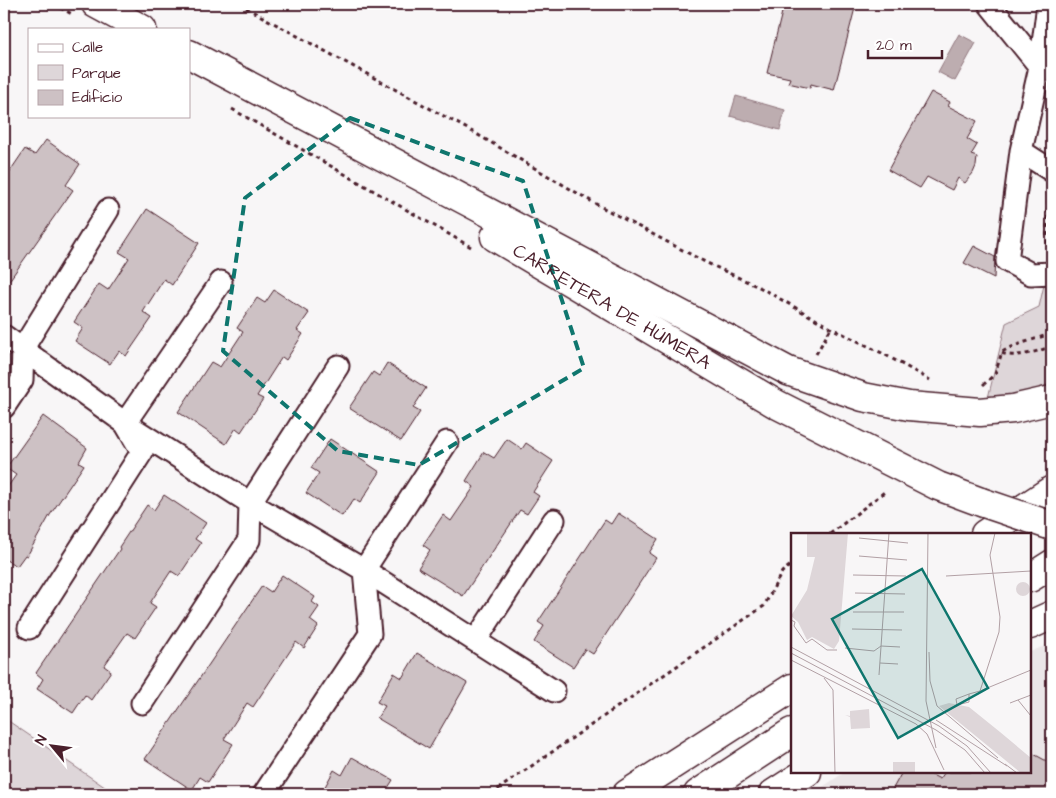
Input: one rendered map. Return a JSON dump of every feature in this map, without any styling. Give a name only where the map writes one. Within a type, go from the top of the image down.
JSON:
[{"type":"main road","points":[[96,4],[140,28]]},
{"type":"main road","points":[[190,55],[788,372],[863,397],[909,406],[980,412],[1013,409],[1052,400]]},
{"type":"main road","name":"CARRETERA DE HÚMERA","points":[[190,55],[776,404],[938,486],[1052,526]]},
{"type":"main road","points":[[987,533],[1052,490]]},
{"type":"main road","points":[[1029,533],[1052,518]]},
{"type":"main road","points":[[1031,577],[1052,564]]},
{"type":"main road","points":[[1031,625],[1052,615]]},
{"type":"main road","points":[[728,730],[791,680]]},
{"type":"main road","points":[[627,794],[791,689]]},
{"type":"main road","points":[[698,794],[791,733]]},
{"type":"main road","points":[[773,794],[805,773]]},
{"type":"street","points":[[989,4],[1040,67]]},
{"type":"street","points":[[1048,4],[1040,67],[1021,152],[1007,261],[1031,274],[1052,273]]},
{"type":"street","points":[[1021,152],[1051,179]]},
{"type":"street","points":[[4,407],[22,380],[23,348],[108,210]]},
{"type":"street","points":[[125,423],[221,282]]},
{"type":"street","points":[[4,336],[125,423],[250,503],[364,570],[554,691]]},
{"type":"street","points":[[142,703],[249,540],[250,503],[338,366]]},
{"type":"street","points":[[29,628],[142,452],[125,423]]},
{"type":"street","points":[[264,794],[370,634],[364,570],[448,442]]},
{"type":"street","points":[[476,640],[554,520]]},
{"type":"path","points":[[239,4],[473,132],[596,204],[705,262],[761,288],[830,328],[882,353],[934,383]]},
{"type":"path","points":[[1051,179],[1047,196],[1047,239],[1052,273]]},
{"type":"path","points":[[977,390],[995,374],[1002,352],[1013,346],[1034,341],[1052,333]]},
{"type":"path","points":[[1002,352],[1007,355],[1035,353],[1052,346]]},
{"type":"path","points":[[831,533],[892,486]]},
{"type":"path","points":[[491,794],[764,606],[782,572],[791,565]]},
{"type":"highlighted area","points":[[350,118],[523,181],[584,368],[419,465],[338,451],[223,351],[245,198]]},
{"type":"shaded area","points":[[959,34],[976,43],[955,81],[938,72]]},
{"type":"shaded area","points":[[736,96],[785,110],[780,130],[730,116]]},
{"type":"shaded area","points":[[1052,643],[1052,794],[812,794],[844,773],[1031,773],[1031,652]]},
{"type":"green space","points":[[1052,280],[1052,383],[1000,403],[988,398],[1006,323],[1039,307],[1044,285]]},
{"type":"green space","points":[[4,718],[115,794],[4,794]]},
{"type":"building","points":[[784,4],[856,4],[834,90],[811,84],[810,88],[788,83],[790,78],[767,73]]},
{"type":"building","points":[[931,92],[950,102],[948,106],[977,121],[967,139],[977,145],[971,155],[977,157],[976,166],[965,183],[958,178],[952,190],[927,177],[920,188],[888,170]]},
{"type":"building","points":[[46,140],[80,164],[66,185],[73,190],[4,288],[4,180],[25,149],[35,155]]},
{"type":"building","points":[[147,209],[199,243],[172,285],[164,279],[143,312],[152,318],[126,356],[119,351],[110,364],[75,341],[83,328],[74,322],[99,284],[108,290],[129,258],[119,252]]},
{"type":"building","points":[[974,246],[995,257],[994,278],[964,263]]},
{"type":"building","points":[[274,290],[309,313],[297,330],[303,334],[286,360],[282,357],[257,396],[263,399],[241,432],[236,428],[226,444],[178,412],[211,362],[220,367],[243,332],[237,328],[257,298],[265,303]]},
{"type":"building","points":[[387,363],[426,388],[413,408],[420,412],[401,441],[349,408],[373,372],[379,376]]},
{"type":"building","points":[[43,416],[87,448],[79,462],[84,465],[50,515],[27,556],[25,555],[17,566],[4,559],[4,492],[16,475],[6,468]]},
{"type":"building","points":[[330,439],[380,472],[360,503],[354,499],[342,516],[306,493],[319,473],[311,468]]},
{"type":"building","points":[[507,439],[522,449],[526,443],[553,461],[533,492],[539,496],[527,514],[520,510],[463,596],[418,568],[430,550],[423,545],[443,515],[451,521],[474,487],[466,481],[484,452],[494,458]]},
{"type":"building","points":[[164,495],[206,523],[195,539],[201,543],[179,576],[171,571],[150,603],[156,607],[135,638],[127,633],[104,666],[111,671],[91,700],[85,695],[73,713],[37,689],[43,679],[36,673],[120,549],[119,547],[147,505],[154,510]]},
{"type":"building","points":[[618,513],[658,539],[649,553],[656,558],[593,654],[585,649],[573,667],[534,642],[544,626],[538,622],[605,520],[611,524]]},
{"type":"building","points":[[282,575],[315,597],[312,602],[319,607],[310,620],[318,626],[304,648],[296,642],[253,707],[247,703],[224,739],[233,744],[208,782],[200,777],[192,790],[145,759],[262,586],[271,592]]},
{"type":"building","points":[[417,653],[467,683],[429,749],[377,718],[385,706],[377,702],[394,673],[402,678]]},
{"type":"building","points":[[1031,753],[1052,764],[1052,794],[890,794],[901,773],[928,773],[940,779],[944,773],[1031,773]]},
{"type":"building","points":[[352,757],[393,780],[384,794],[321,794],[334,770],[342,775]]}]
